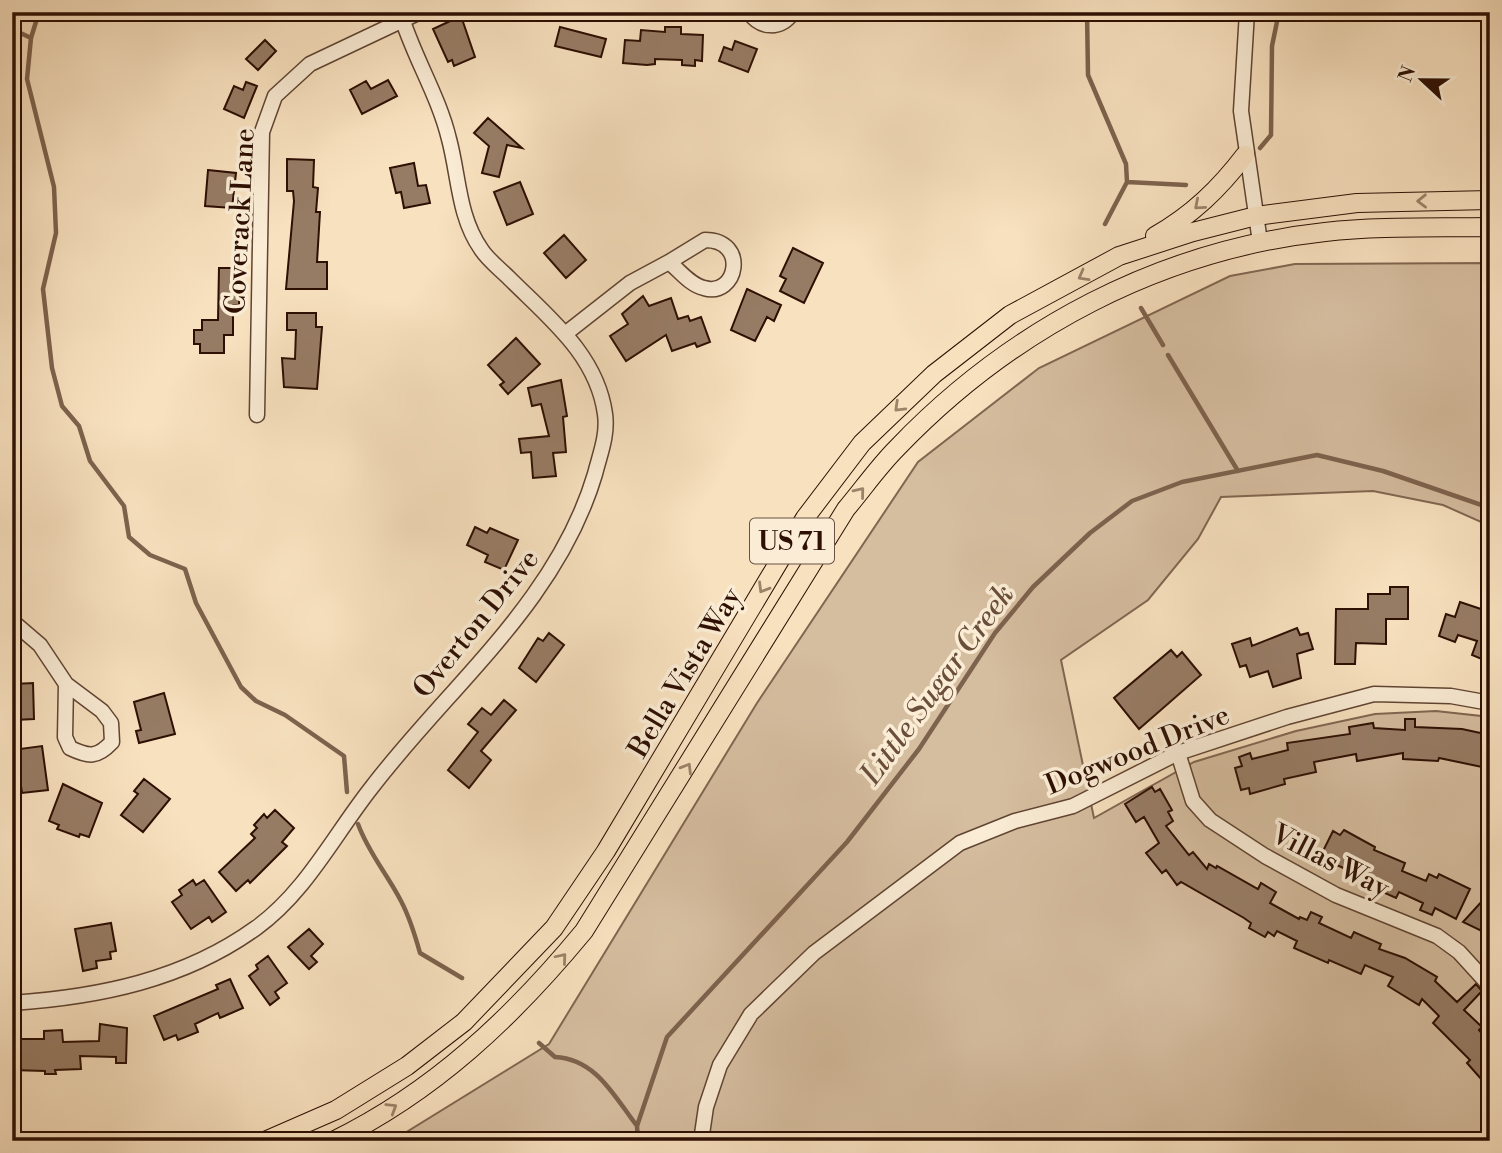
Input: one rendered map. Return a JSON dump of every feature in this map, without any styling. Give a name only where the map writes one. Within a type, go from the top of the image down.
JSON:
[{"type":"main road","points":[[1119,256],[1183,220],[1222,186],[1245,155]]},
{"type":"main road","name":"Bella Vista Way","points":[[265,1141],[336,1110],[407,1066],[464,1022],[554,928],[607,851],[805,518],[862,443],[934,374],[1010,315],[1119,256],[1193,232],[1256,216],[1357,203],[1490,200]]},
{"type":"main road","name":"Bella Vista Way","points":[[333,1141],[425,1087],[477,1046],[536,989],[584,931],[846,509],[895,449],[940,405],[1007,351],[1094,300],[1161,270],[1260,242],[1379,227],[1490,227]]},
{"type":"street","name":"Coverack Lane","points":[[257,415],[262,132],[275,96],[310,64],[401,16],[421,12]]},
{"type":"street","points":[[748,12],[755,20],[769,26],[785,21],[793,12]]},
{"type":"street","points":[[1247,12],[1241,111],[1245,155],[1260,242]]},
{"type":"street","name":"Overton Drive","points":[[12,1003],[57,1000],[131,987],[194,966],[254,929],[299,888],[372,786],[530,604],[560,557],[590,490],[604,441],[606,418],[590,364],[565,334],[481,249],[460,204],[450,140],[433,88],[401,16]]},
{"type":"street","points":[[565,334],[630,283],[669,262]]},
{"type":"street","points":[[12,621],[40,645],[66,684],[102,711],[111,723],[112,742],[101,754],[92,757],[70,748],[65,737],[66,684]]},
{"type":"street","name":"Dogwood Drive","points":[[701,1141],[706,1107],[720,1065],[751,1014],[814,953],[960,843],[1015,821],[1073,806],[1178,753],[1287,717],[1374,694],[1451,696],[1490,702]]},
{"type":"street","name":"Villas Way","points":[[1178,753],[1194,801],[1210,820],[1265,856],[1336,895],[1437,936],[1459,952],[1490,986]]},
{"type":"shaded area","points":[[1490,263],[1490,526],[1443,505],[1373,491],[1221,497],[1198,539],[1148,600],[1061,660],[1094,818],[1194,762],[1296,731],[1375,714],[1436,711],[1490,717],[1490,1141],[392,1141],[549,1044],[757,703],[918,462],[1039,368],[1230,276],[1295,264]]},
{"type":"building","points":[[461,16],[475,57],[454,66],[452,60],[448,62],[433,29]]},
{"type":"building","points":[[560,27],[606,39],[601,57],[555,46]]},
{"type":"building","points":[[665,27],[681,27],[681,34],[703,35],[702,61],[695,60],[695,66],[682,65],[682,60],[655,59],[655,64],[647,65],[623,63],[625,40],[640,41],[641,30],[665,32]]},
{"type":"building","points":[[265,40],[276,51],[258,70],[246,59]]},
{"type":"building","points":[[735,41],[757,49],[748,72],[719,61],[724,47],[732,50]]},
{"type":"building","points":[[388,80],[397,96],[362,114],[350,90],[366,81],[371,89]]},
{"type":"building","points":[[246,82],[257,86],[244,118],[224,109],[234,86],[243,90]]},
{"type":"building","points":[[488,118],[522,148],[507,145],[499,177],[482,173],[489,146],[474,133]]},
{"type":"building","points":[[287,159],[314,160],[313,187],[318,188],[316,212],[320,212],[317,262],[327,262],[327,289],[286,289],[294,201],[293,191],[287,191]]},
{"type":"building","points":[[414,163],[418,186],[426,185],[430,203],[404,208],[401,192],[396,193],[390,168]]},
{"type":"building","points":[[208,170],[236,173],[232,208],[205,206]]},
{"type":"building","points":[[520,182],[533,214],[507,225],[494,192]]},
{"type":"building","points":[[564,235],[586,260],[566,278],[544,253]]},
{"type":"building","points":[[793,248],[823,263],[804,303],[780,291],[786,279],[780,276]]},
{"type":"building","points":[[219,268],[240,268],[239,305],[233,305],[233,335],[224,335],[224,353],[200,353],[200,344],[194,344],[194,330],[202,330],[202,320],[218,320]]},
{"type":"building","points":[[747,289],[781,305],[774,321],[767,317],[755,341],[731,330]]},
{"type":"building","points":[[643,296],[649,306],[671,298],[678,319],[688,316],[690,321],[701,317],[710,342],[697,347],[695,343],[672,351],[666,335],[626,361],[610,336],[628,324],[622,314]]},
{"type":"building","points":[[287,313],[316,313],[316,327],[322,327],[317,389],[284,387],[282,358],[295,359],[296,330],[287,330]]},
{"type":"building","points":[[516,338],[540,364],[508,394],[500,385],[504,382],[488,365]]},
{"type":"building","points":[[561,380],[567,416],[563,417],[566,452],[553,453],[556,476],[533,478],[531,452],[521,453],[519,439],[549,436],[541,404],[532,406],[528,388]]},
{"type":"building","points":[[475,527],[487,533],[490,528],[518,540],[504,570],[485,562],[488,555],[467,545]]},
{"type":"building","points":[[1390,587],[1408,587],[1408,619],[1386,619],[1386,644],[1356,643],[1355,664],[1335,664],[1336,609],[1368,609],[1368,594],[1390,594]]},
{"type":"building","points":[[1460,602],[1490,612],[1490,655],[1486,654],[1484,660],[1472,655],[1477,641],[1458,635],[1455,642],[1439,636],[1446,614],[1455,617]]},
{"type":"building","points":[[1297,628],[1300,635],[1308,633],[1313,649],[1297,654],[1301,678],[1273,687],[1268,671],[1250,677],[1246,665],[1240,667],[1232,644],[1250,638],[1252,646]]},
{"type":"building","points":[[549,633],[564,645],[536,682],[519,668],[538,638],[543,641]]},
{"type":"building","points":[[1171,650],[1177,657],[1182,652],[1201,675],[1139,729],[1114,698]]},
{"type":"building","points":[[33,683],[34,719],[15,720],[14,684]]},
{"type":"building","points":[[164,693],[175,734],[139,743],[136,731],[141,730],[134,702]]},
{"type":"building","points":[[504,700],[516,710],[481,751],[491,760],[469,788],[448,770],[478,732],[468,724],[482,708],[491,715]]},
{"type":"building","points":[[1405,719],[1415,719],[1415,727],[1462,729],[1490,735],[1487,768],[1439,758],[1438,761],[1403,759],[1403,753],[1357,761],[1356,754],[1314,762],[1316,772],[1284,779],[1285,784],[1250,794],[1249,788],[1241,790],[1235,768],[1242,766],[1239,757],[1250,753],[1252,759],[1288,750],[1287,743],[1350,734],[1349,727],[1373,723],[1374,728],[1405,730]]},
{"type":"building","points":[[42,746],[48,790],[22,793],[21,786],[13,787],[12,750]]},
{"type":"building","points":[[144,779],[170,799],[143,832],[121,815],[138,794],[134,791]]},
{"type":"building","points":[[63,784],[102,803],[89,837],[80,834],[79,837],[57,829],[59,825],[49,821]]},
{"type":"building","points":[[1152,787],[1155,792],[1160,789],[1172,810],[1168,812],[1173,821],[1166,826],[1189,855],[1193,852],[1207,869],[1209,864],[1216,868],[1217,866],[1258,889],[1261,883],[1276,892],[1270,903],[1299,919],[1300,917],[1307,920],[1311,912],[1322,917],[1319,923],[1351,938],[1354,932],[1381,944],[1379,949],[1405,958],[1437,977],[1435,981],[1457,1002],[1476,984],[1482,991],[1464,1010],[1482,1027],[1479,1030],[1490,1043],[1490,1089],[1467,1063],[1470,1060],[1433,1023],[1439,1016],[1422,999],[1419,1005],[1388,986],[1393,977],[1365,965],[1361,974],[1329,960],[1328,963],[1294,948],[1297,941],[1277,931],[1274,936],[1268,932],[1265,937],[1249,928],[1251,923],[1244,918],[1181,882],[1177,885],[1166,870],[1162,873],[1146,853],[1159,843],[1144,817],[1136,822],[1125,804]]},
{"type":"building","points":[[275,810],[294,828],[282,842],[287,846],[250,883],[248,880],[236,891],[219,872],[255,838],[251,834],[257,828],[254,825],[264,814],[267,818]]},
{"type":"building","points":[[1344,830],[1375,847],[1374,850],[1405,863],[1402,871],[1426,881],[1429,874],[1437,878],[1439,874],[1470,889],[1456,919],[1435,908],[1432,915],[1420,910],[1423,903],[1399,892],[1396,898],[1376,889],[1378,884],[1337,865],[1334,870],[1325,865],[1329,857],[1322,853],[1333,831],[1340,835]]},
{"type":"building","points":[[193,880],[196,885],[204,880],[226,912],[212,922],[209,917],[191,929],[172,902],[182,895],[179,890]]},
{"type":"building","points":[[1484,899],[1490,905],[1490,939],[1480,930],[1463,922]]},
{"type":"building","points":[[111,923],[116,951],[110,952],[111,959],[96,961],[97,968],[83,971],[75,929]]},
{"type":"building","points":[[309,929],[323,944],[311,956],[317,962],[309,969],[288,947]]},
{"type":"building","points":[[268,956],[287,983],[275,992],[279,998],[270,1005],[249,976],[258,969],[256,965]]},
{"type":"building","points":[[230,979],[243,1008],[220,1018],[218,1013],[195,1024],[198,1032],[178,1040],[176,1035],[164,1040],[154,1016],[218,989],[216,985]]},
{"type":"building","points":[[100,1024],[127,1028],[126,1063],[116,1063],[116,1057],[80,1056],[81,1069],[55,1070],[56,1074],[12,1070],[12,1039],[44,1039],[44,1031],[62,1030],[63,1042],[99,1041]]},
{"type":"waterway","points":[[39,12],[31,38],[27,79],[54,187],[56,233],[43,289],[52,368],[62,406],[79,426],[90,461],[124,506],[129,537],[150,555],[185,569],[196,603],[241,687],[256,701],[285,715],[344,756],[347,792]]},
{"type":"waterway","points":[[1087,12],[1088,75],[1126,164],[1127,182],[1105,224]]},
{"type":"waterway","points":[[1260,148],[1271,135],[1272,46],[1279,12]]},
{"type":"waterway","points":[[12,29],[31,38]]},
{"type":"waterway","points":[[1127,182],[1186,185]]},
{"type":"waterway","points":[[1141,308],[1163,345]]},
{"type":"waterway","points":[[1168,355],[1238,471]]},
{"type":"waterway","name":"Little Sugar Creek","points":[[638,1141],[637,1126],[667,1037],[847,842],[919,749],[995,633],[1033,587],[1090,533],[1132,501],[1182,482],[1317,455],[1383,471],[1490,508]]},
{"type":"waterway","points":[[358,824],[404,907],[420,953],[462,978]]},
{"type":"waterway","points":[[539,1043],[555,1057],[582,1064],[593,1072],[637,1126]]}]
